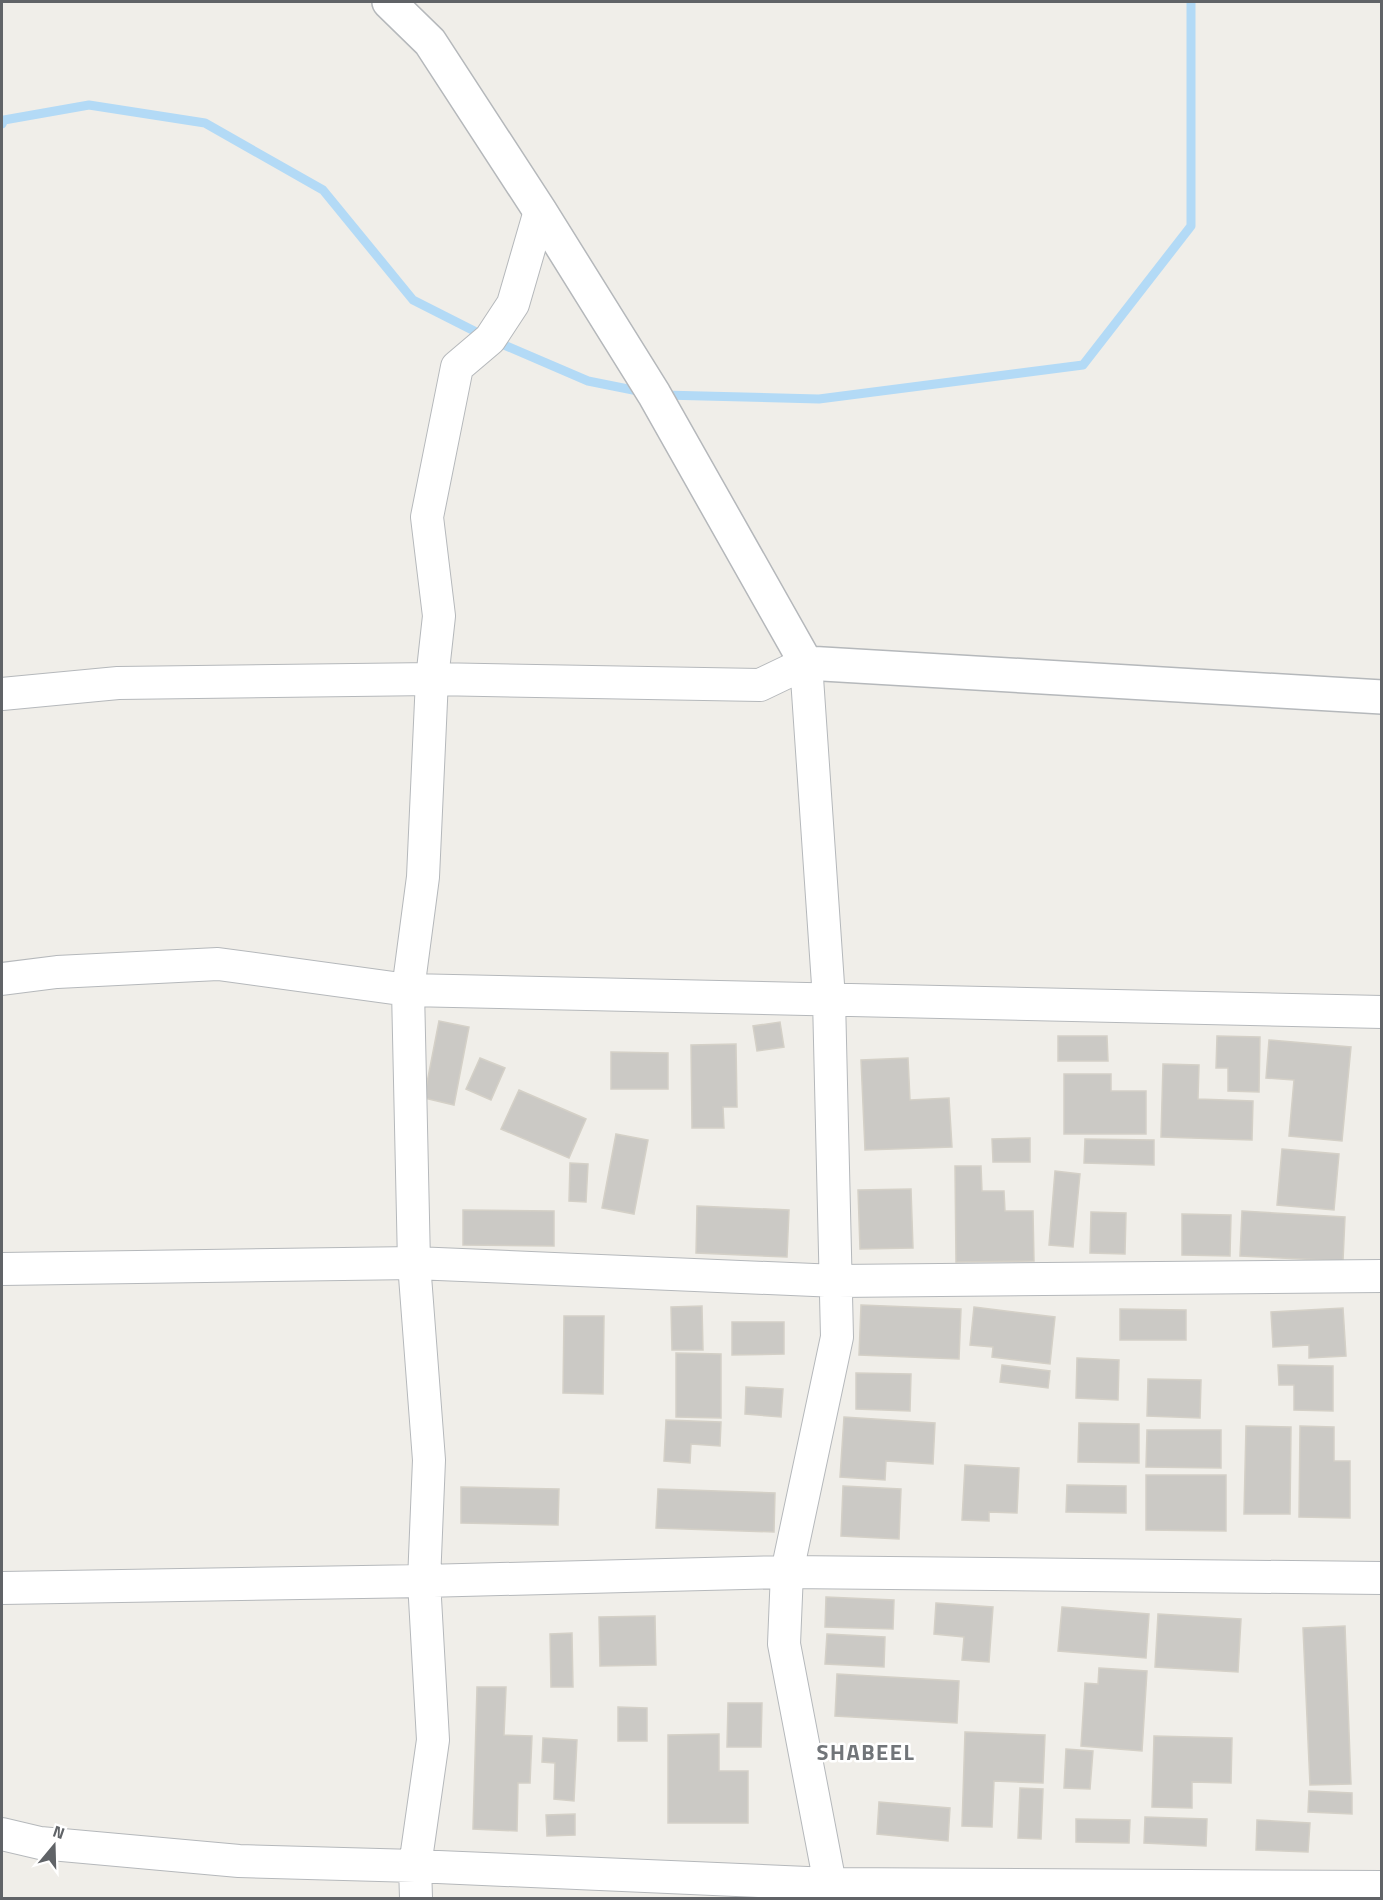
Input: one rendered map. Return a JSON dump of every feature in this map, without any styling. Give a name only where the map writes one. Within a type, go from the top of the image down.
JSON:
[{"type":"street","points":[[389,2],[430,42],[540,211],[654,394],[806,663],[829,999],[837,1337],[787,1572],[784,1644],[830,1891]]},
{"type":"street","points":[[416,1899],[415,1866],[433,1740],[424,1581],[429,1460],[414,1263],[408,990],[423,877],[432,679],[440,616],[427,517],[458,367],[490,339],[513,304],[540,211]]},
{"type":"street","points":[[2,694],[118,683],[432,679],[760,685],[806,663],[1382,697]]},
{"type":"street","points":[[2,979],[57,972],[218,964],[408,990],[1382,1012]]},
{"type":"street","points":[[2,1269],[414,1263],[837,1281],[1382,1276]]},
{"type":"street","points":[[2,1588],[787,1572],[1382,1578]]},
{"type":"street","points":[[2,1834],[40,1843],[238,1861],[415,1866],[830,1891],[1382,1887]]},
{"type":"building","points":[[439,1021],[469,1027],[454,1105],[424,1098]]},
{"type":"building","points":[[780,1022],[784,1047],[757,1051],[753,1026]]},
{"type":"building","points":[[1058,1036],[1107,1036],[1108,1061],[1058,1061]]},
{"type":"building","points":[[1217,1036],[1260,1037],[1259,1092],[1228,1091],[1228,1068],[1216,1068]]},
{"type":"building","points":[[1269,1040],[1351,1047],[1342,1141],[1289,1136],[1294,1080],[1266,1078]]},
{"type":"building","points":[[736,1044],[737,1107],[723,1107],[724,1128],[692,1128],[691,1045]]},
{"type":"building","points":[[611,1052],[668,1053],[668,1089],[611,1089]]},
{"type":"building","points":[[480,1058],[505,1068],[491,1100],[466,1089]]},
{"type":"building","points":[[908,1058],[910,1100],[949,1098],[952,1147],[865,1150],[861,1060]]},
{"type":"building","points":[[1163,1064],[1199,1065],[1198,1099],[1253,1101],[1252,1140],[1161,1137]]},
{"type":"building","points":[[1064,1074],[1111,1074],[1111,1091],[1146,1091],[1146,1134],[1064,1134]]},
{"type":"building","points":[[519,1090],[586,1119],[569,1158],[501,1129]]},
{"type":"building","points":[[616,1134],[648,1140],[634,1214],[602,1208]]},
{"type":"building","points":[[1030,1138],[1030,1162],[993,1162],[992,1139]]},
{"type":"building","points":[[1085,1139],[1154,1140],[1154,1165],[1084,1163]]},
{"type":"building","points":[[1282,1149],[1339,1154],[1334,1210],[1277,1205]]},
{"type":"building","points":[[570,1163],[588,1164],[586,1202],[569,1201]]},
{"type":"building","points":[[955,1166],[981,1166],[982,1191],[1004,1191],[1005,1211],[1033,1211],[1034,1261],[956,1262]]},
{"type":"building","points":[[1055,1171],[1080,1174],[1073,1247],[1049,1245]]},
{"type":"building","points":[[911,1189],[913,1248],[860,1249],[858,1190]]},
{"type":"building","points":[[697,1206],[789,1210],[787,1257],[696,1253]]},
{"type":"building","points":[[463,1210],[554,1211],[554,1246],[463,1245]]},
{"type":"building","points":[[1242,1211],[1345,1217],[1343,1261],[1240,1256]]},
{"type":"building","points":[[1091,1212],[1126,1213],[1125,1254],[1090,1253]]},
{"type":"building","points":[[1182,1214],[1231,1215],[1230,1256],[1182,1255]]},
{"type":"building","points":[[861,1305],[961,1309],[959,1359],[859,1355]]},
{"type":"building","points":[[702,1306],[703,1350],[672,1350],[671,1307]]},
{"type":"building","points":[[974,1307],[1055,1317],[1050,1364],[992,1357],[993,1347],[970,1345]]},
{"type":"building","points":[[1343,1308],[1346,1356],[1309,1358],[1309,1345],[1273,1347],[1271,1312]]},
{"type":"building","points":[[1120,1309],[1186,1310],[1186,1340],[1120,1340]]},
{"type":"building","points":[[564,1316],[604,1316],[603,1394],[563,1393]]},
{"type":"building","points":[[732,1322],[784,1322],[784,1354],[732,1355]]},
{"type":"building","points":[[676,1353],[721,1354],[721,1418],[676,1417]]},
{"type":"building","points":[[1077,1358],[1119,1360],[1118,1400],[1076,1398]]},
{"type":"building","points":[[1002,1365],[1050,1371],[1048,1388],[1000,1382]]},
{"type":"building","points":[[1278,1365],[1333,1366],[1333,1411],[1294,1410],[1294,1385],[1279,1385]]},
{"type":"building","points":[[856,1373],[911,1374],[910,1411],[856,1409]]},
{"type":"building","points":[[1148,1379],[1201,1380],[1200,1418],[1147,1416]]},
{"type":"building","points":[[746,1387],[783,1389],[781,1417],[745,1414]]},
{"type":"building","points":[[844,1417],[935,1423],[933,1464],[886,1461],[885,1480],[840,1477]]},
{"type":"building","points":[[666,1420],[721,1422],[720,1446],[691,1444],[690,1463],[664,1461]]},
{"type":"building","points":[[1079,1423],[1139,1424],[1139,1463],[1078,1462]]},
{"type":"building","points":[[1246,1426],[1291,1427],[1290,1514],[1244,1514]]},
{"type":"building","points":[[1300,1426],[1334,1427],[1334,1461],[1350,1461],[1350,1518],[1299,1517]]},
{"type":"building","points":[[1147,1430],[1221,1430],[1221,1468],[1146,1467]]},
{"type":"building","points":[[965,1465],[1019,1468],[1017,1513],[989,1512],[989,1521],[962,1520]]},
{"type":"building","points":[[1146,1475],[1226,1475],[1226,1531],[1146,1530]]},
{"type":"building","points":[[1067,1485],[1126,1486],[1126,1513],[1066,1512]]},
{"type":"building","points":[[843,1486],[901,1489],[899,1539],[841,1536]]},
{"type":"building","points":[[461,1487],[559,1489],[558,1525],[461,1523]]},
{"type":"building","points":[[658,1489],[775,1493],[774,1532],[656,1528]]},
{"type":"building","points":[[826,1597],[894,1600],[893,1629],[825,1627]]},
{"type":"building","points":[[936,1603],[993,1607],[989,1662],[962,1660],[964,1637],[934,1634]]},
{"type":"building","points":[[1062,1607],[1149,1614],[1146,1658],[1058,1651]]},
{"type":"building","points":[[1158,1614],[1241,1619],[1238,1672],[1155,1667]]},
{"type":"building","points":[[655,1616],[656,1665],[600,1666],[599,1617]]},
{"type":"building","points":[[1345,1626],[1351,1784],[1310,1785],[1303,1628]]},
{"type":"building","points":[[572,1633],[573,1687],[551,1687],[550,1634]]},
{"type":"building","points":[[827,1634],[885,1637],[884,1667],[825,1664]]},
{"type":"building","points":[[1099,1668],[1147,1671],[1142,1751],[1081,1746],[1085,1683],[1098,1684]]},
{"type":"building","points":[[837,1674],[959,1681],[957,1723],[835,1716]]},
{"type":"building","points":[[477,1687],[506,1687],[504,1735],[532,1736],[530,1783],[518,1783],[517,1831],[473,1829]]},
{"type":"building","points":[[728,1703],[762,1703],[761,1747],[727,1747]]},
{"type":"building","points":[[618,1707],[647,1708],[647,1741],[618,1741]]},
{"type":"building","points":[[965,1732],[1045,1735],[1043,1783],[994,1781],[992,1827],[962,1826]]},
{"type":"building","points":[[719,1734],[719,1771],[748,1771],[748,1823],[668,1823],[668,1735]]},
{"type":"building","points":[[1154,1736],[1232,1738],[1231,1783],[1192,1782],[1192,1808],[1152,1807]]},
{"type":"building","points":[[543,1738],[577,1740],[574,1801],[554,1799],[555,1763],[542,1762]]},
{"type":"building","points":[[1066,1749],[1093,1751],[1090,1789],[1064,1788]]},
{"type":"building","points":[[1020,1788],[1043,1789],[1041,1839],[1018,1838]]},
{"type":"building","points":[[1309,1791],[1352,1793],[1352,1814],[1308,1812]]},
{"type":"building","points":[[879,1802],[950,1808],[948,1841],[877,1834]]},
{"type":"building","points":[[575,1814],[575,1835],[547,1836],[546,1815]]},
{"type":"building","points":[[1145,1817],[1207,1819],[1206,1846],[1144,1843]]},
{"type":"building","points":[[1076,1819],[1130,1820],[1129,1843],[1076,1842]]},
{"type":"building","points":[[1257,1820],[1310,1823],[1308,1852],[1256,1850]]},
{"type":"waterway","points":[[663,395],[819,399],[1083,365],[1191,226],[1191,2]]},
{"type":"waterway","points":[[2,124],[4,120],[89,105],[205,123],[323,190],[413,300],[490,339],[588,381],[643,392]]},
{"type":"district","name":"SHABEEL","points":[[866,1752]]}]
